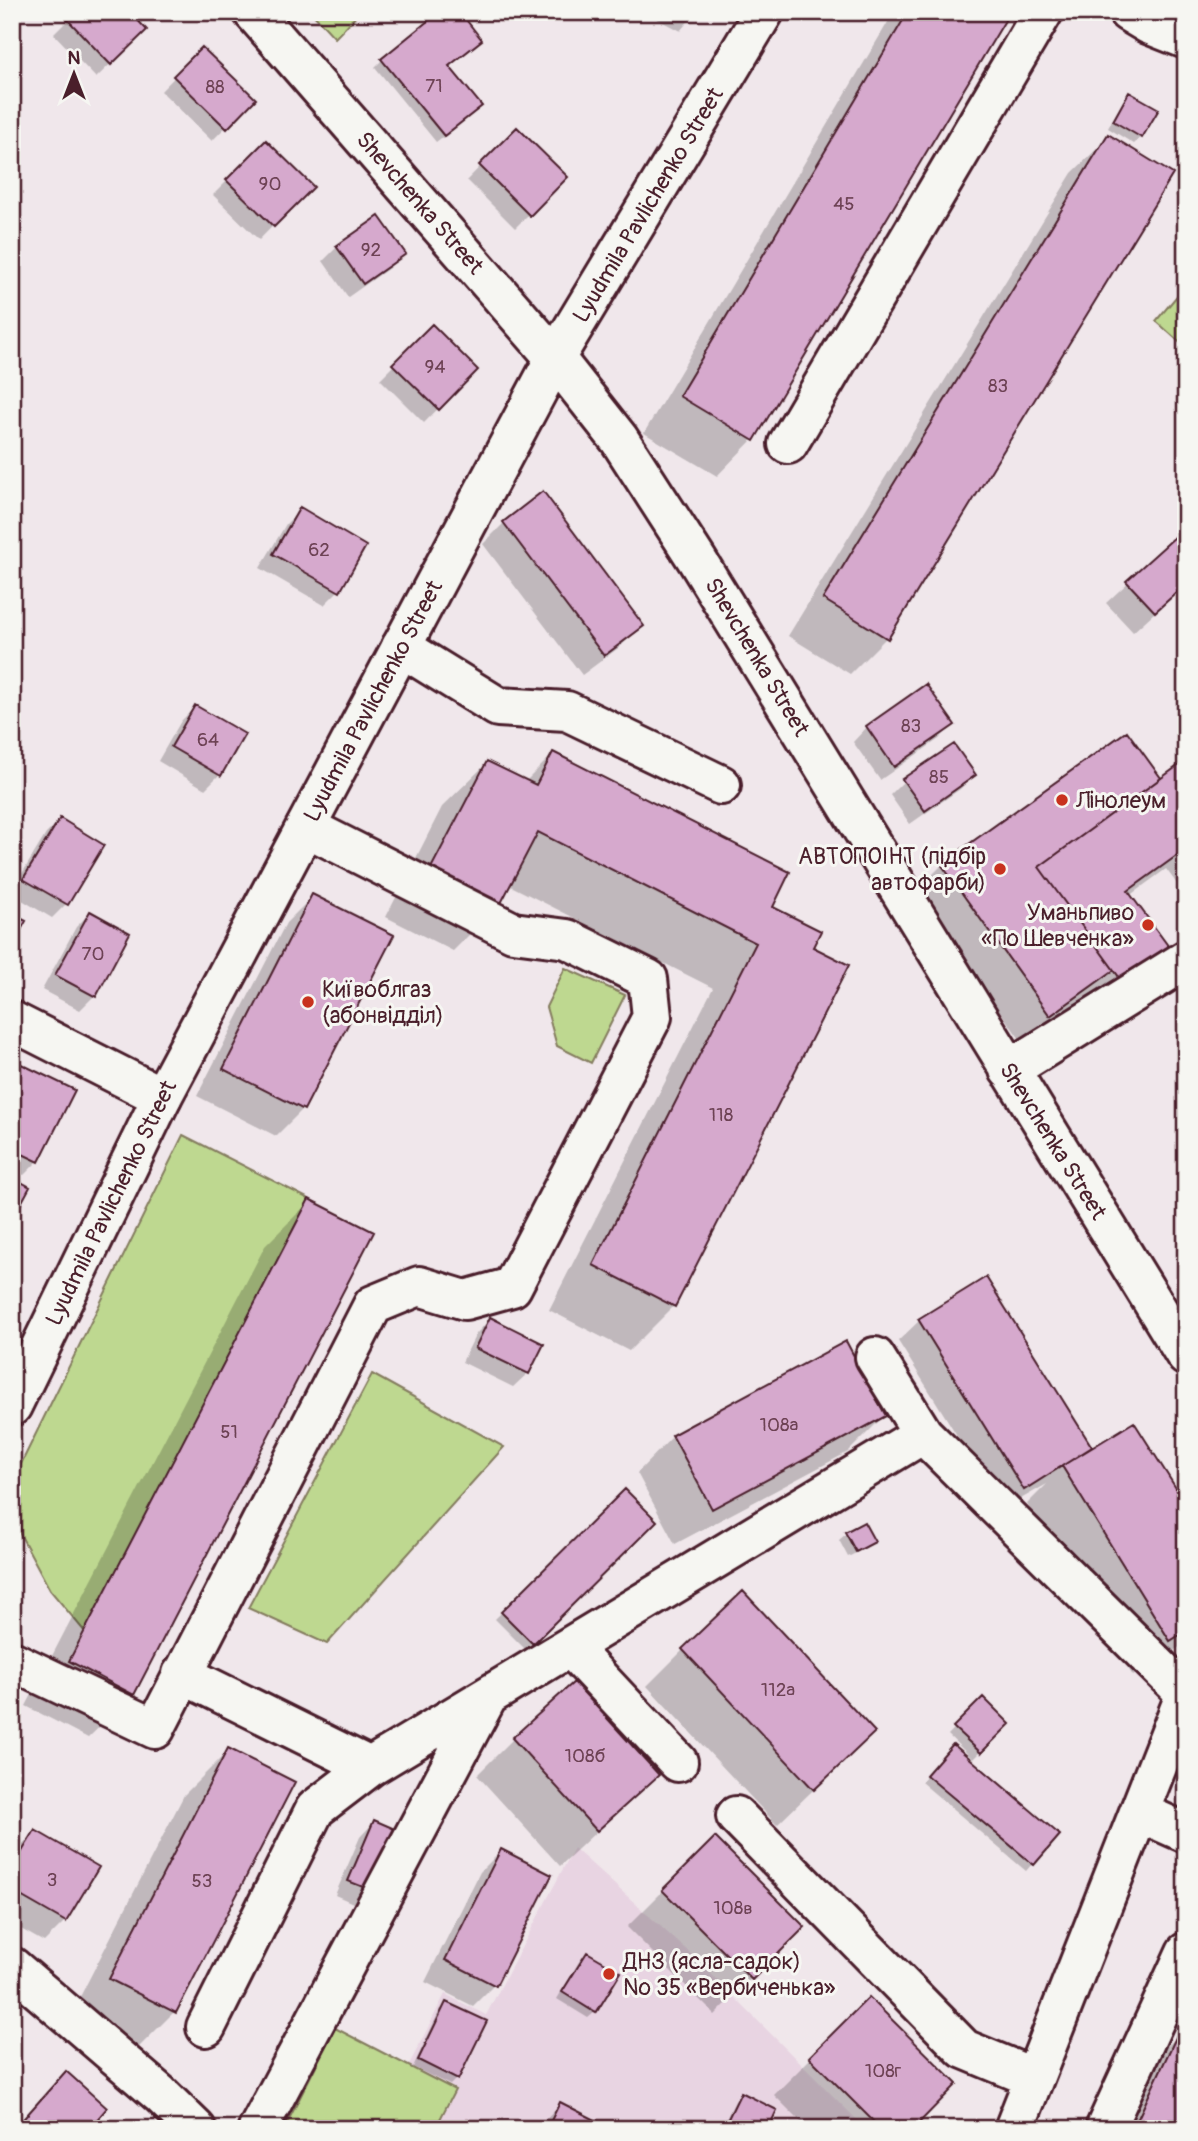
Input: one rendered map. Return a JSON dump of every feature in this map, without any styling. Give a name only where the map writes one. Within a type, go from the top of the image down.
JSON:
[{"type":"street","name":"Shevchenka Street","points":[[253,12],[555,358],[619,439],[697,560],[1186,1356]]},
{"type":"street","name":"Lyudmila Pavlichenko Street","points":[[12,1406],[23,1358],[555,358],[764,12]]},
{"type":"street","points":[[788,444],[1044,12]]},
{"type":"street","points":[[1128,12],[1149,24],[1186,38]]},
{"type":"street","points":[[401,647],[498,707],[567,710],[721,786]]},
{"type":"street","points":[[12,1661],[155,1729],[373,1306],[419,1286],[465,1300],[512,1287],[652,1017],[648,979],[567,939],[513,932],[306,827]]},
{"type":"street","points":[[1009,1070],[1186,960]]},
{"type":"street","points":[[12,1021],[162,1097]]},
{"type":"street","points":[[875,1357],[923,1434],[1186,1693],[1014,2129]]},
{"type":"street","points":[[206,2027],[315,1809],[370,1767],[923,1434]]},
{"type":"street","points":[[570,1647],[678,1762]]},
{"type":"street","points":[[182,1674],[370,1767]]},
{"type":"street","points":[[258,2129],[488,1696]]},
{"type":"street","points":[[1139,1812],[1186,1833]]},
{"type":"street","points":[[736,1816],[964,2049],[1034,2078]]},
{"type":"street","points":[[1105,2129],[1186,1952]]},
{"type":"street","points":[[12,1967],[160,2094],[196,2129]]},
{"type":"shaded area","name":"ДНЗ (ясла-садок) № 35 «Вербиченька»","points":[[574,1848],[690,1953],[866,2129],[284,2129],[335,2028],[409,2065],[445,1994],[486,2015]]},
{"type":"green space","points":[[311,12],[360,12],[335,38]]},
{"type":"green space","points":[[1186,285],[1186,348],[1156,321]]},
{"type":"green space","points":[[565,968],[625,995],[591,1063],[557,1046],[546,1007]]},
{"type":"green space","points":[[183,1135],[309,1199],[85,1632],[50,1590],[20,1534],[19,1468]]},
{"type":"green space","points":[[372,1374],[504,1447],[327,1644],[248,1608]]},
{"type":"green space","points":[[335,2028],[455,2090],[435,2129],[284,2129]]},
{"type":"building","points":[[73,12],[130,12],[147,30],[111,65],[67,19]]},
{"type":"building","points":[[439,12],[460,12],[482,40],[449,66],[482,106],[444,136],[381,59]]},
{"type":"building","points":[[908,12],[1010,12],[754,441],[679,396]]},
{"type":"building","points":[[202,47],[256,99],[227,129],[173,76]]},
{"type":"building","points":[[1129,92],[1159,109],[1142,138],[1113,121]]},
{"type":"building","points":[[517,127],[568,177],[530,216],[479,165]]},
{"type":"building","points":[[1108,134],[1173,174],[888,639],[823,599]]},
{"type":"building","points":[[266,140],[314,187],[274,227],[226,180]]},
{"type":"building","points":[[379,216],[406,254],[363,284],[336,246]]},
{"type":"building","points":[[432,324],[478,370],[439,410],[392,364]]},
{"type":"building","points":[[543,491],[644,626],[604,656],[503,522]]},
{"type":"building","points":[[300,507],[366,546],[340,592],[273,554]]},
{"type":"building","points":[[1186,527],[1186,584],[1155,612],[1126,581]]},
{"type":"building","points":[[926,684],[955,725],[894,767],[866,726]]},
{"type":"building","points":[[195,705],[245,734],[221,776],[171,747]]},
{"type":"building","points":[[1127,731],[1161,778],[1039,867],[1114,970],[1050,1016],[941,864]]},
{"type":"building","points":[[954,744],[976,775],[925,811],[902,779]]},
{"type":"building","points":[[553,752],[790,872],[773,907],[821,931],[813,947],[849,965],[675,1307],[593,1265],[756,943],[538,832],[499,907],[429,872],[487,761],[536,785]]},
{"type":"building","points":[[1186,760],[1186,849],[1128,891],[1177,958],[1130,992],[1039,867]]},
{"type":"building","points":[[60,818],[104,845],[68,905],[23,879]]},
{"type":"building","name":"Київоблгаз (абонвідділ)","points":[[312,894],[394,935],[304,1110],[223,1069]]},
{"type":"building","points":[[90,911],[130,933],[96,997],[55,975]]},
{"type":"building","points":[[12,914],[26,921],[12,946]]},
{"type":"building","points":[[17,1062],[75,1090],[39,1162],[12,1149],[12,1072]]},
{"type":"building","points":[[12,1177],[30,1187],[12,1220]]},
{"type":"building","points":[[309,1199],[374,1232],[134,1695],[69,1661]]},
{"type":"building","points":[[986,1277],[1092,1447],[1024,1490],[918,1319]]},
{"type":"building","points":[[490,1317],[544,1344],[529,1374],[475,1348]]},
{"type":"building","points":[[846,1341],[886,1416],[712,1509],[672,1435]]},
{"type":"building","points":[[1134,1422],[1186,1504],[1186,1631],[1170,1641],[1062,1466]]},
{"type":"building","points":[[625,1489],[657,1521],[533,1644],[501,1612]]},
{"type":"building","points":[[864,1522],[875,1542],[856,1552],[845,1532]]},
{"type":"building","points":[[743,1591],[875,1732],[814,1790],[682,1649]]},
{"type":"building","points":[[574,1682],[659,1775],[597,1831],[512,1738]]},
{"type":"building","points":[[983,1697],[1010,1724],[981,1753],[953,1727]]},
{"type":"building","points":[[953,1744],[1060,1835],[1034,1865],[926,1775]]},
{"type":"building","points":[[228,1748],[295,1782],[176,2013],[109,1979]]},
{"type":"building","points":[[374,1820],[404,1833],[378,1893],[348,1881]]},
{"type":"building","points":[[35,1830],[99,1867],[66,1922],[12,1891],[12,1868]]},
{"type":"building","points":[[715,1837],[805,1927],[752,1980],[662,1890]]},
{"type":"building","points":[[501,1849],[552,1875],[496,1986],[445,1960]]},
{"type":"building","points":[[587,1952],[621,1972],[596,2013],[562,1992]]},
{"type":"building","points":[[869,1997],[957,2084],[913,2129],[881,2129],[809,2057]]},
{"type":"building","points":[[446,2002],[487,2021],[458,2080],[418,2060]]},
{"type":"building","points":[[1178,2033],[1186,2036],[1186,2129],[1133,2129]]},
{"type":"building","points":[[66,2071],[107,2108],[89,2129],[23,2129],[18,2125]]},
{"type":"building","points":[[741,2092],[777,2110],[768,2129],[723,2129]]},
{"type":"building","points":[[560,2102],[613,2129],[547,2129]]},
{"type":"place","name":"Лінолеум","points":[[1062,800]]},
{"type":"place","name":"АВТОПОІНТ (підбір автофарби)","points":[[1000,869]]},
{"type":"place","name":"Уманьпиво «По Шевченка»","points":[[1148,925]]},
{"type":"place","name":"Київоблгаз (абонвідділ)","points":[[308,1002]]},
{"type":"place","name":"ДНЗ (ясла-садок) № 35 «Вербиченька»","points":[[609,1974]]}]
